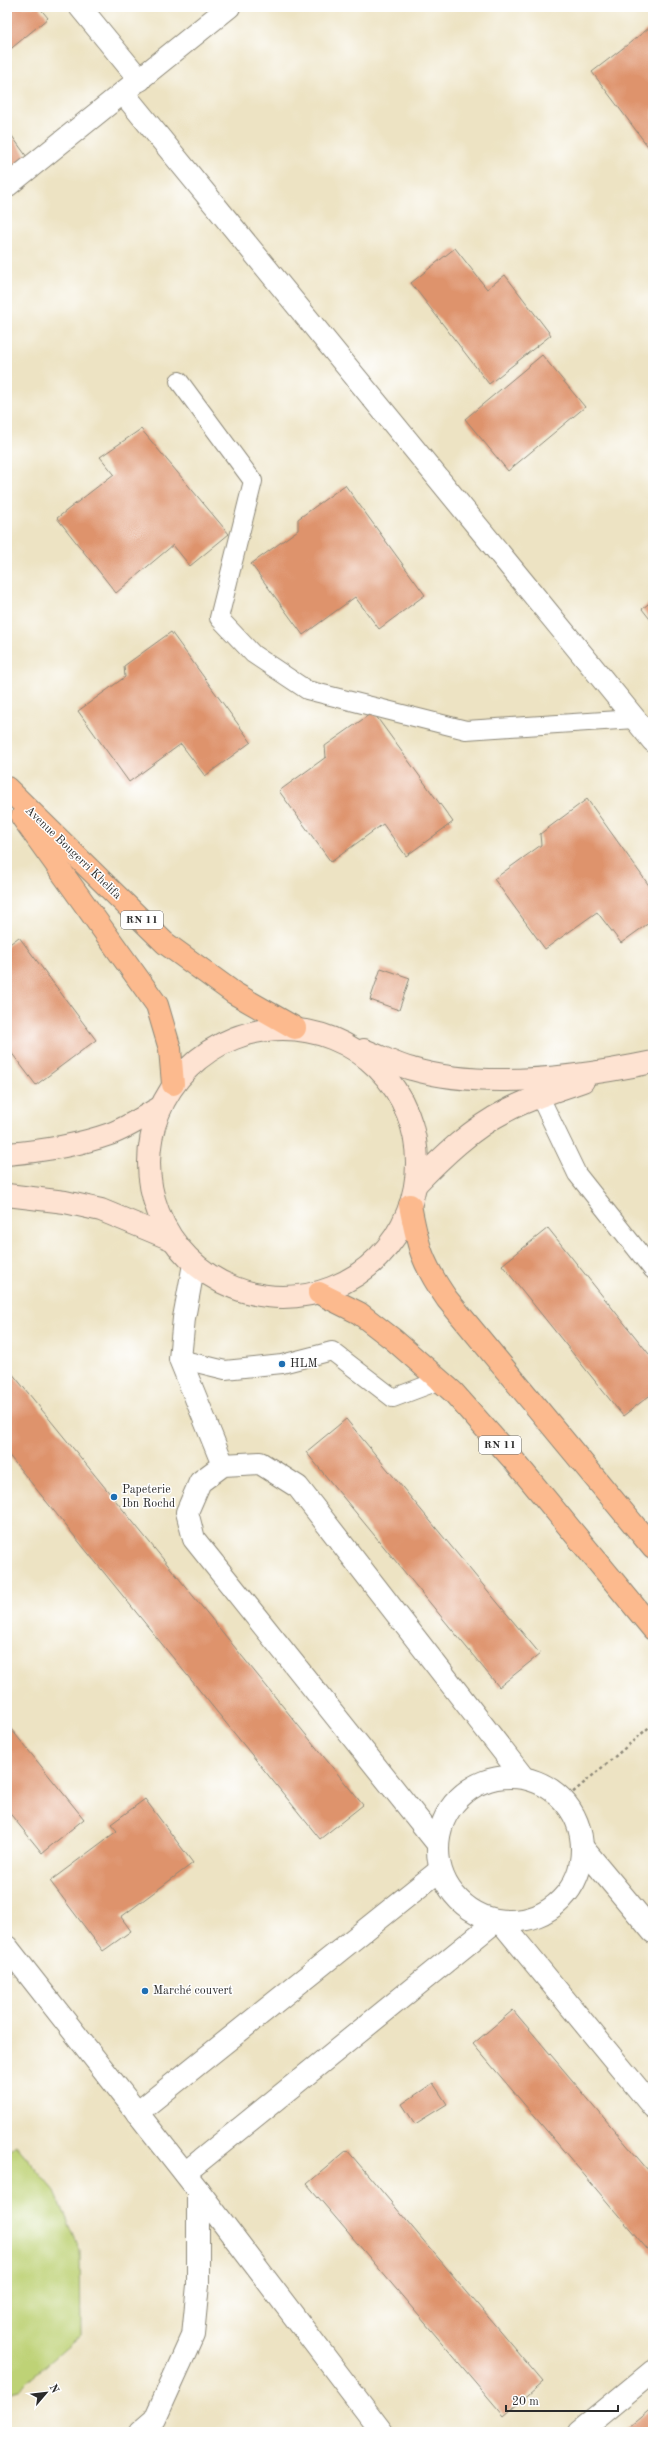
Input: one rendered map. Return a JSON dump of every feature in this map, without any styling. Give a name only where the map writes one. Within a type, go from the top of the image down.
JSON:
[{"type":"main road","name":"Avenue Bougerri Khelifa","points":[[7,788],[165,943],[234,993],[295,1028]]},
{"type":"main road","name":"Avenue Bougerri Khelifa","points":[[7,797],[157,1005],[170,1049],[173,1084]]},
{"type":"main road","points":[[410,1205],[419,1251],[439,1287],[653,1548]]},
{"type":"main road","name":"RN 11","points":[[319,1293],[359,1313],[394,1340],[441,1380],[516,1463],[653,1629]]},
{"type":"street","points":[[80,7],[140,80]]},
{"type":"street","points":[[7,186],[124,94],[229,7]]},
{"type":"street","points":[[124,94],[653,741]]},
{"type":"street","points":[[335,1038],[366,1056],[390,1082],[408,1113],[417,1148],[416,1184],[410,1205],[399,1230],[383,1253],[354,1278],[319,1293],[287,1297],[253,1294],[222,1283],[194,1264],[171,1238],[159,1215],[151,1189],[149,1168],[151,1134],[159,1108],[173,1084],[196,1059],[226,1040],[260,1029],[295,1028],[335,1038],[412,1069],[453,1077],[497,1080],[613,1070],[653,1062]]},
{"type":"street","points":[[416,1184],[438,1161],[468,1136],[505,1111],[613,1070]]},
{"type":"street","points":[[7,1154],[48,1150],[80,1144],[111,1134],[159,1108]]},
{"type":"street","points":[[7,1195],[65,1202],[101,1210],[171,1238]]},
{"type":"street","points":[[194,1264],[184,1318],[180,1359],[224,1465]]},
{"type":"street","points":[[437,1843],[194,1539],[186,1512],[200,1482],[224,1465],[260,1463],[298,1487],[523,1777]]},
{"type":"street","points":[[499,1777],[523,1777],[539,1782],[564,1800],[574,1815],[581,1831],[583,1848],[579,1873],[567,1895],[549,1911],[526,1920],[499,1921],[477,1914],[462,1903],[449,1888],[440,1870],[437,1843],[443,1820],[457,1799],[476,1785],[499,1777]]},
{"type":"street","points":[[583,1848],[653,1932]]},
{"type":"street","points":[[137,2113],[440,1870]]},
{"type":"street","points":[[499,1921],[653,2107]]},
{"type":"street","points":[[185,2173],[499,1921]]},
{"type":"street","points":[[7,1947],[185,2173],[382,2432]]},
{"type":"street","points":[[140,2432],[155,2419],[193,2335],[198,2285],[198,2190]]},
{"type":"street","points":[[579,2432],[653,2371]]},
{"type":"lane","points":[[179,381],[253,481],[219,618],[253,654],[307,690],[466,730],[635,718]]},
{"type":"lane","points":[[540,1097],[577,1174],[653,1270]]},
{"type":"lane","points":[[180,1359],[225,1370],[282,1364],[332,1351],[393,1398],[441,1380]]},
{"type":"path","points":[[564,1800],[653,1724]]},
{"type":"green space","points":[[16,2145],[55,2191],[80,2250],[81,2335],[19,2389],[7,2392],[7,2152]]},
{"type":"building","points":[[7,7],[39,7],[48,18],[7,52]]},
{"type":"building","points":[[653,25],[653,153],[592,72]]},
{"type":"building","points":[[7,129],[27,157],[7,173]]},
{"type":"building","points":[[455,248],[487,289],[505,275],[551,335],[489,384],[411,283]]},
{"type":"building","points":[[542,355],[585,407],[508,471],[465,419]]},
{"type":"building","points":[[141,429],[229,534],[190,566],[173,545],[116,593],[57,518],[114,474],[100,457]]},
{"type":"building","points":[[345,485],[425,595],[379,629],[355,597],[303,635],[251,564],[298,530],[298,519]]},
{"type":"building","points":[[653,600],[653,623],[642,609]]},
{"type":"building","points":[[171,632],[251,742],[205,776],[181,744],[129,782],[78,711],[125,677],[124,666]]},
{"type":"building","points":[[373,712],[453,822],[406,856],[383,824],[331,862],[279,791],[326,757],[325,746]]},
{"type":"building","points":[[587,799],[653,891],[653,920],[621,943],[597,912],[545,949],[494,879],[541,845],[540,834]]},
{"type":"building","points":[[19,937],[96,1040],[36,1085],[7,1047],[7,946]]},
{"type":"building","points":[[381,968],[410,978],[399,1010],[370,1000]]},
{"type":"building","points":[[548,1228],[653,1359],[653,1393],[623,1416],[502,1265]]},
{"type":"building","points":[[7,1367],[363,1805],[320,1839],[7,1453]]},
{"type":"building","points":[[346,1419],[540,1654],[499,1687],[306,1452]]},
{"type":"building","points":[[7,1724],[84,1819],[42,1853],[7,1810]]},
{"type":"building","points":[[145,1799],[193,1863],[121,1917],[131,1931],[103,1951],[50,1881],[117,1831],[111,1824]]},
{"type":"building","points":[[513,2010],[653,2176],[653,2256],[473,2044]]},
{"type":"building","points":[[433,2083],[447,2104],[415,2124],[402,2104]]},
{"type":"building","points":[[347,2150],[543,2382],[504,2416],[307,2184]]},
{"type":"building","points":[[653,2407],[653,2432],[623,2432]]},
{"type":"place","name":"HLM","points":[[282,1364]]},
{"type":"place","name":"Papeterie Ibn Rochd","points":[[114,1497]]},
{"type":"place","name":"Marché couvert","points":[[145,1991]]}]
